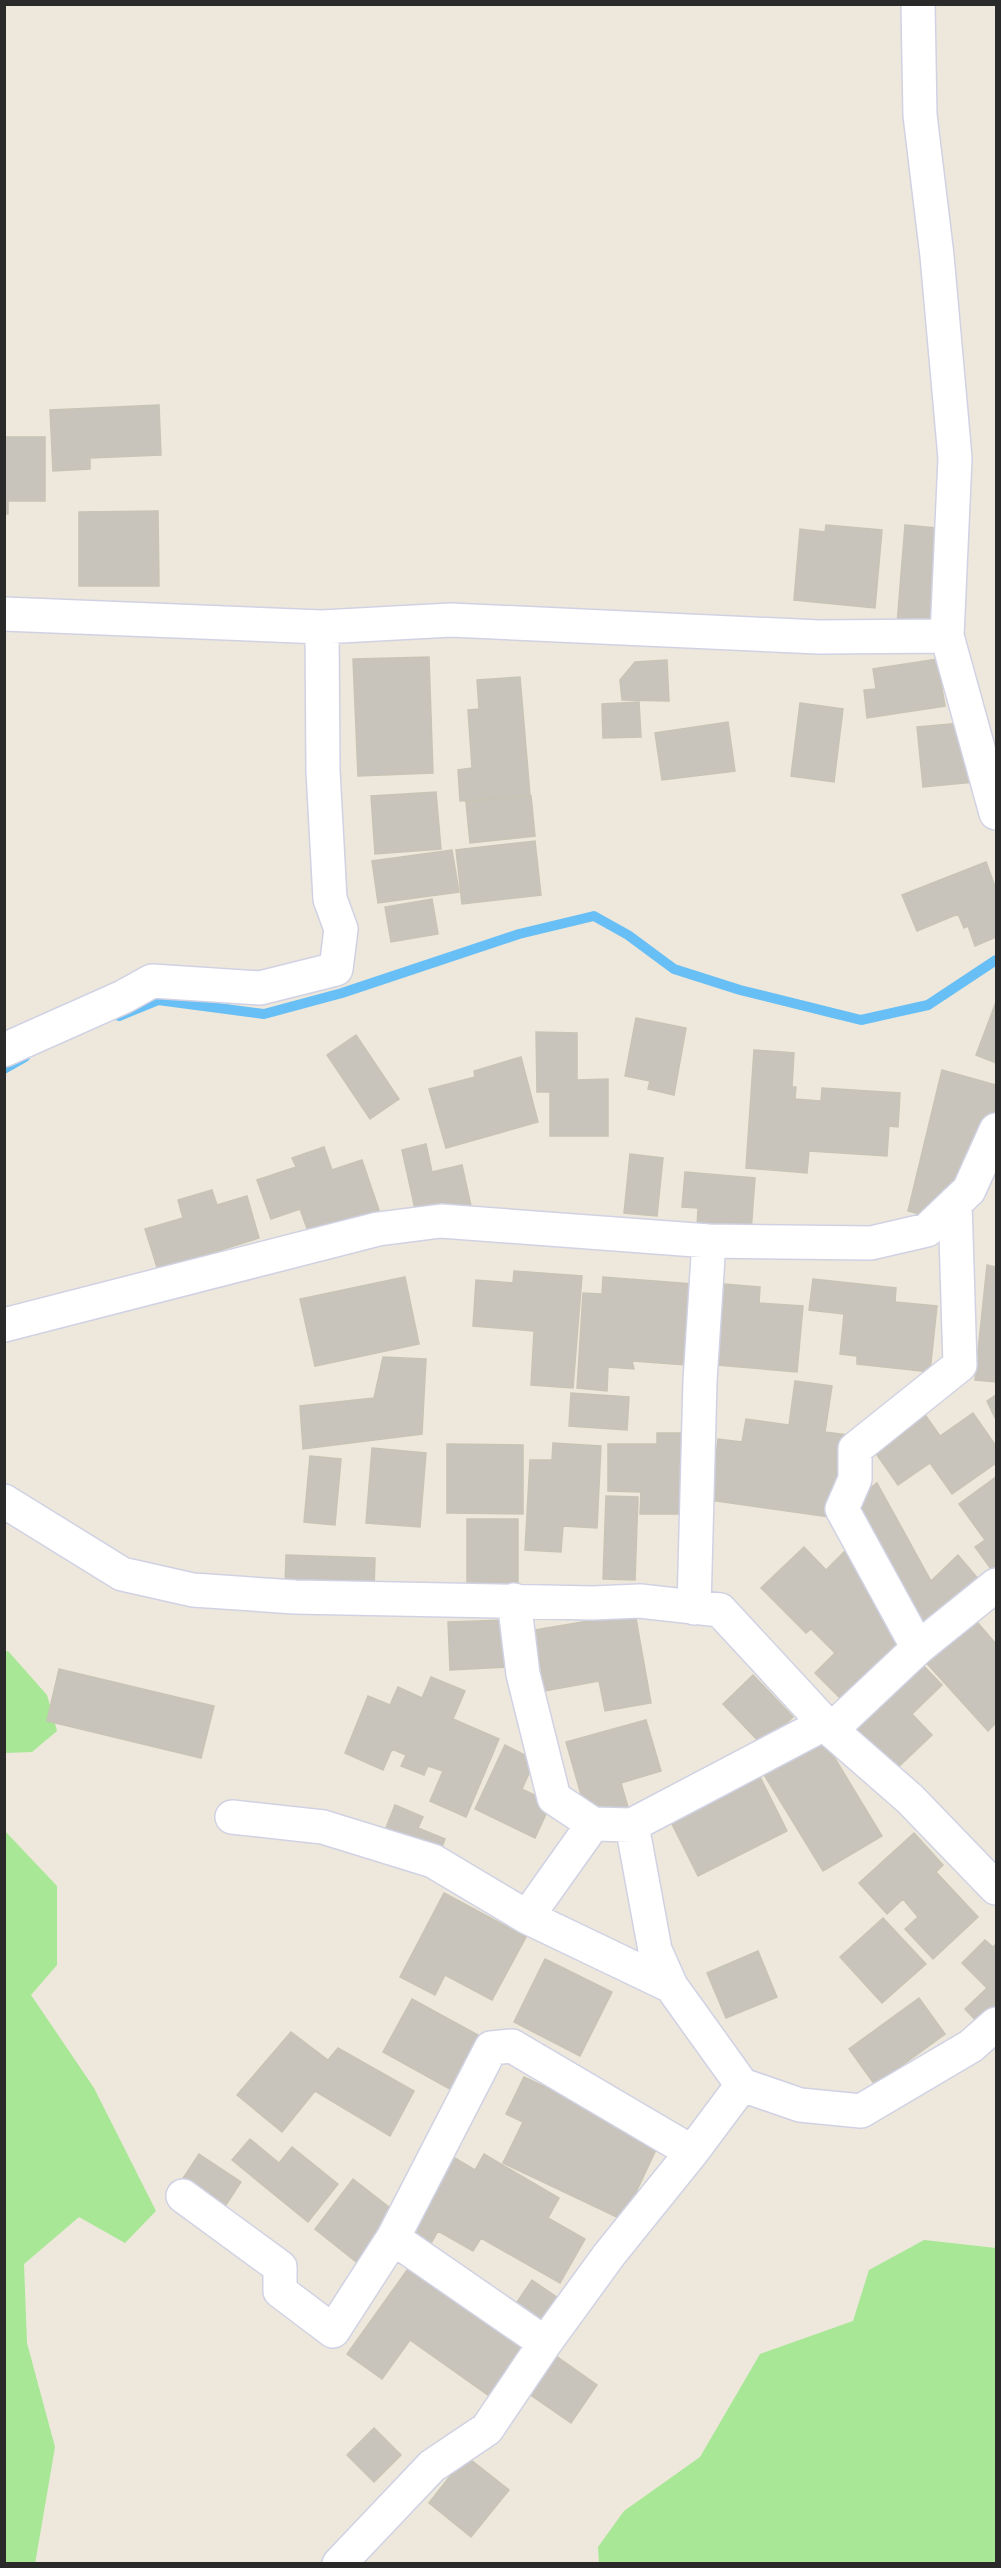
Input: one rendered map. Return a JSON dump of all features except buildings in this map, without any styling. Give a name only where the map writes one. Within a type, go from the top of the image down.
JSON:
[{"type":"street","points":[[918,4],[920,115],[938,256],[955,458],[947,636],[996,813]]},
{"type":"street","points":[[4,614],[322,627],[451,620],[819,637],[947,636]]},
{"type":"street","points":[[4,1050],[123,997],[152,981],[260,988],[336,969],[341,929],[330,899],[323,771],[322,627]]},
{"type":"street","points":[[4,1325],[378,1228],[441,1221],[709,1241],[870,1243],[927,1230],[969,1190],[996,1130]]},
{"type":"street","points":[[918,1648],[842,1509],[855,1479],[855,1449],[960,1365],[955,1203]]},
{"type":"street","points":[[694,1608],[700,1381],[709,1241]]},
{"type":"street","points":[[4,1501],[122,1575],[193,1590],[294,1597],[593,1603],[640,1601],[720,1610],[759,1655],[828,1727],[910,1799],[996,1888]]},
{"type":"street","points":[[514,1600],[523,1674],[554,1798],[593,1824],[632,1825],[828,1727],[918,1648],[996,1585]]},
{"type":"street","points":[[232,1817],[323,1827],[433,1861],[527,1917],[671,1986]]},
{"type":"street","points":[[527,1917],[593,1824]]},
{"type":"street","points":[[632,1825],[655,1950],[671,1986],[742,2085],[800,2105],[861,2111],[971,2046],[996,2024]]},
{"type":"street","points":[[183,2196],[280,2267],[280,2291],[333,2331],[393,2238],[491,2048],[512,2046],[692,2152]]},
{"type":"street","points":[[339,2564],[432,2466],[487,2429],[545,2343],[609,2255],[692,2152],[742,2085]]},
{"type":"street","points":[[393,2238],[545,2343]]},
{"type":"green space","points":[[8,1651],[47,1695],[57,1731],[32,1752],[5,1753],[4,1652]]},
{"type":"green space","points":[[4,1830],[57,1886],[57,1965],[31,1995],[94,2088],[156,2211],[125,2243],[79,2217],[24,2264],[27,2343],[55,2447],[35,2564],[4,2563]]},
{"type":"green space","points":[[924,2240],[996,2248],[996,2563],[599,2563],[598,2547],[624,2511],[700,2457],[760,2354],[853,2321],[869,2270]]},
{"type":"waterway","points":[[119,1016],[158,1000],[264,1014],[342,993],[519,934],[594,916],[628,935],[674,969],[740,990],[861,1020],[928,1005],[996,960]]},
{"type":"waterway","points":[[4,1069],[25,1057]]}]
